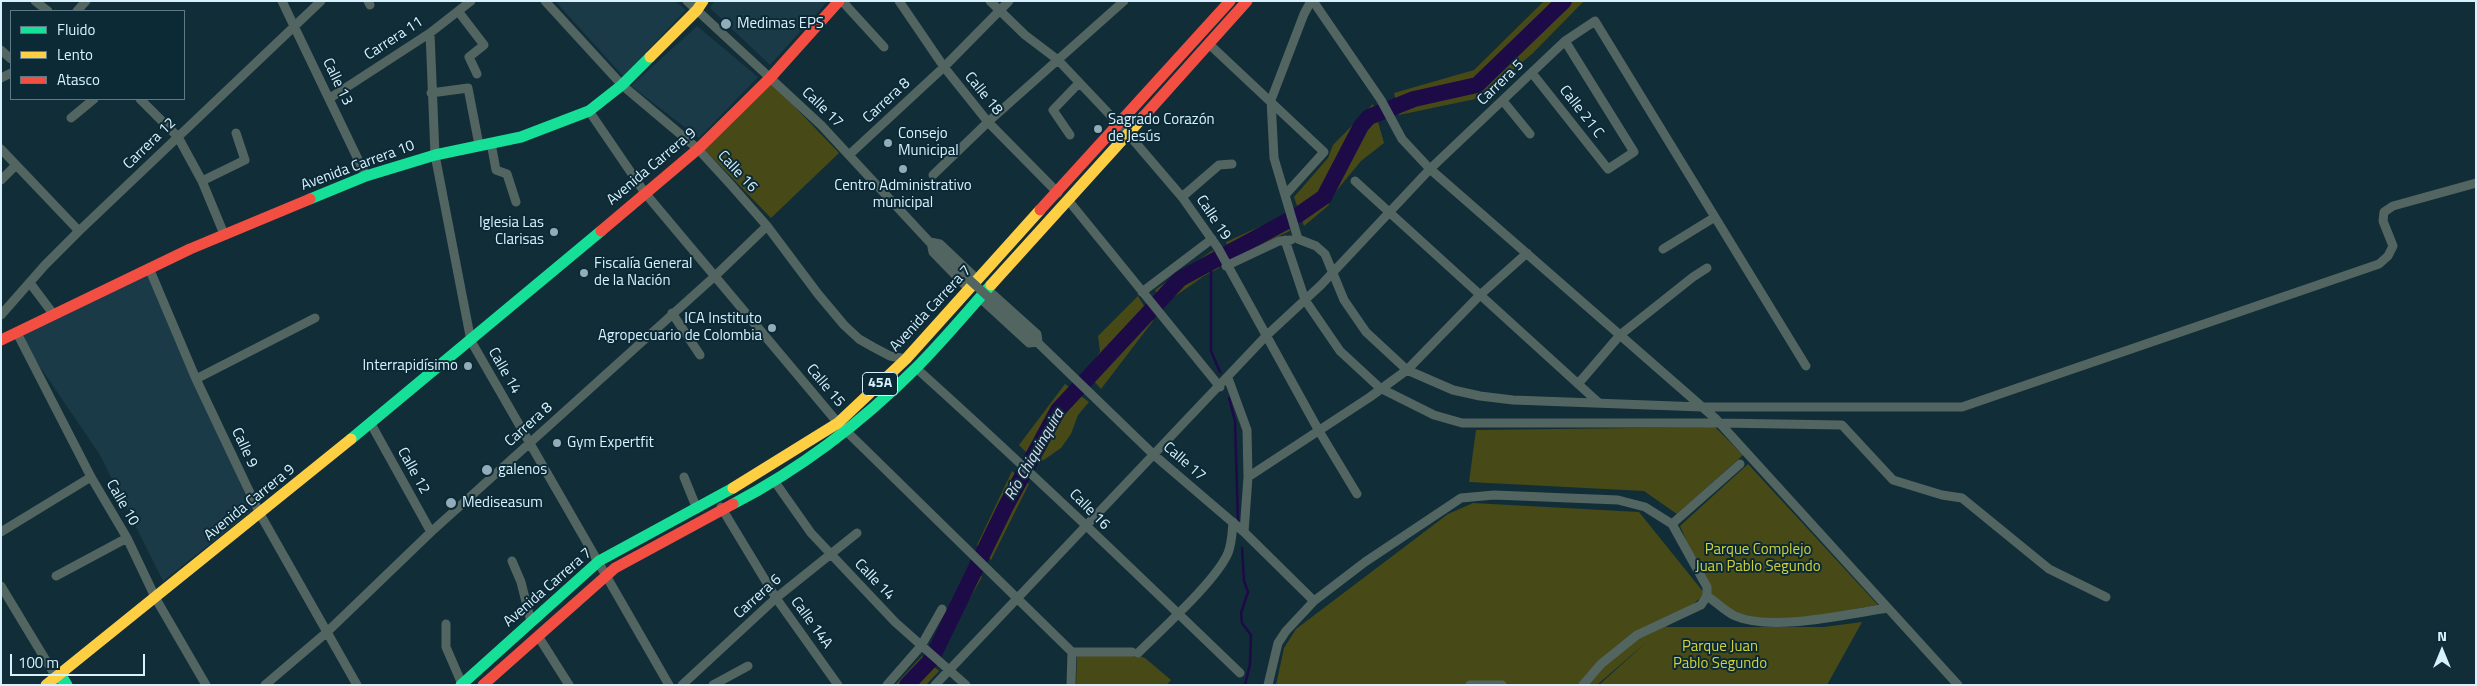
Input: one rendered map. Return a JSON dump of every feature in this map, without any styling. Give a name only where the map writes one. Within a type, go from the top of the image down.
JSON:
[{"type":"main road","name":"Avenida Carrera 9","points":[[46,685],[60,682],[261,516],[373,427],[463,344],[470,341],[698,149],[770,78],[840,1]]},
{"type":"main road","name":"Avenida Carrera 7","points":[[483,685],[615,568],[774,482],[916,368],[983,293],[1063,197],[1118,124],[1230,1]]},
{"type":"main road","name":"Avenida Carrera 7","points":[[462,684],[599,561],[715,499],[842,426],[969,289],[1129,135],[1247,1]]},
{"type":"main road","name":"Avenida Carrera 10","points":[[1,340],[224,234],[366,176],[434,155],[521,138],[589,111],[622,85],[700,6]]},
{"type":"street","points":[[35,1],[47,10]]},
{"type":"street","name":"Calle 13","points":[[282,1],[366,176]]},
{"type":"street","name":"Carrera 12","points":[[1,315],[79,231],[321,1]]},
{"type":"street","name":"Carrera 11","points":[[330,98],[430,33],[471,1]]},
{"type":"street","name":"Calle 16","points":[[545,1],[622,85],[698,149],[768,226],[818,294],[859,339],[890,356],[906,359]]},
{"type":"street","name":"Calle 17","points":[[687,1],[700,6],[849,155],[933,246],[1154,454],[1244,532],[1314,601]]},
{"type":"street","points":[[840,1],[884,47]]},
{"type":"street","name":"Calle 18","points":[[898,1],[944,67],[988,122],[1063,197],[1220,387]]},
{"type":"street","name":"Calle 19","points":[[990,1],[999,11],[1058,60],[1129,135],[1182,197],[1218,248],[1225,264],[1319,431],[1357,494]]},
{"type":"street","name":"Carrera 8","points":[[849,155],[944,67],[1008,1]]},
{"type":"street","points":[[933,175],[988,122],[1124,1]]},
{"type":"street","points":[[1298,239],[1274,158],[1271,100],[1304,14],[1312,1],[1381,100],[1402,139],[1430,169],[1719,423],[1958,685]]},
{"type":"street","points":[[458,11],[484,45],[469,56],[477,74]]},
{"type":"street","name":"Carrera 5","points":[[935,685],[1220,387],[1266,336],[1332,274],[1430,169],[1565,41],[1595,21],[1715,217]]},
{"type":"street","name":"Calle 14","points":[[430,33],[434,155],[470,341],[669,685]]},
{"type":"street","name":"Calle 21 C","points":[[1532,73],[1608,169],[1634,152],[1565,41]]},
{"type":"street","points":[[1209,44],[1271,100],[1324,153],[1285,195]]},
{"type":"street","points":[[1070,135],[1053,110],[1079,83]]},
{"type":"street","points":[[431,93],[468,88],[485,144],[496,170],[507,174],[516,202]]},
{"type":"street","points":[[72,118],[93,100]]},
{"type":"street","points":[[141,100],[178,137],[202,181],[224,234]]},
{"type":"street","points":[[1503,101],[1530,134]]},
{"type":"street","name":"Calle 15","points":[[589,111],[645,193],[842,426],[1072,652]]},
{"type":"street","points":[[202,181],[245,160],[236,133]]},
{"type":"street","points":[[1,149],[15,166],[79,231]]},
{"type":"street","points":[[1182,197],[1218,165],[1232,164]]},
{"type":"street","points":[[1,180],[15,166]]},
{"type":"street","points":[[1355,181],[1599,403]]},
{"type":"street","points":[[1225,264],[1285,240],[1298,239],[1316,246],[1325,254],[1344,300],[1366,332],[1407,370],[1453,390],[1480,396],[1513,400],[1702,407],[1962,407],[2379,264],[2388,256],[2393,246],[2383,220],[2384,212],[2393,206],[2476,183]]},
{"type":"street","points":[[1663,249],[1715,217],[1806,366]]},
{"type":"street","name":"Carrera 8","points":[[265,685],[326,633],[431,532],[768,226]]},
{"type":"street","points":[[1145,296],[1212,239]]},
{"type":"street","points":[[1285,240],[1305,300],[1340,351],[1380,388],[1434,415],[1462,423],[1842,425],[1893,480],[1942,495],[1962,498],[2048,569],[2106,597]]},
{"type":"street","name":"Calle 17","points":[[933,246],[940,244],[978,280]]},
{"type":"street","name":"Calle 17","points":[[933,246],[933,252],[969,289]]},
{"type":"street","points":[[1248,477],[1407,370],[1480,296],[1527,253]]},
{"type":"street","name":"Calle 9","points":[[149,268],[196,379],[261,516],[357,685]]},
{"type":"street","points":[[1578,384],[1620,335],[1692,277],[1707,268]]},
{"type":"street","points":[[30,283],[54,315]]},
{"type":"street","name":"Calle 17","points":[[983,293],[1029,343],[1035,340]]},
{"type":"street","points":[[672,313],[700,355]]},
{"type":"street","points":[[196,379],[315,318]]},
{"type":"street","name":"Calle 10","points":[[17,333],[91,477],[127,538],[157,601],[206,685]]},
{"type":"street","name":"Calle 16","points":[[916,368],[1034,474],[1086,527],[1240,673]]},
{"type":"street","points":[[1228,378],[1247,430],[1248,477],[1244,532]]},
{"type":"street","name":"Calle 12","points":[[373,427],[431,532]]},
{"type":"street","points":[[1672,524],[1740,464]]},
{"type":"street","points":[[1,532],[91,477]]},
{"type":"street","points":[[684,477],[697,508]]},
{"type":"street","name":"Calle 14","points":[[774,482],[811,533],[830,554],[925,649],[966,685]]},
{"type":"street","points":[[1268,685],[1278,643],[1286,631],[1314,601],[1365,562],[1461,498],[1494,495],[1618,500],[1645,508],[1672,524],[1707,587],[1708,596],[1702,605],[1637,635],[1601,664],[1583,685]]},
{"type":"street","name":"Calle 14A","points":[[715,499],[776,598],[838,685]]},
{"type":"street","points":[[1071,685],[1072,652],[1135,653],[1178,613],[1217,570],[1228,554],[1232,539],[1233,522]]},
{"type":"street","name":"Carrera 6","points":[[682,685],[776,598],[857,533]]},
{"type":"street","points":[[56,576],[127,538]]},
{"type":"street","points":[[512,561],[522,582],[531,622]]},
{"type":"street","points":[[1,586],[60,682]]},
{"type":"street","points":[[1708,596],[1734,616],[1751,620],[1789,622],[1888,608]]},
{"type":"street","points":[[887,685],[925,649],[942,609]]},
{"type":"street","points":[[446,624],[446,647],[462,684]]},
{"type":"street","points":[[538,636],[569,685]]},
{"type":"street","points":[[712,685],[748,666]]},
{"type":"street","points":[[1470,685],[1502,685]]},
{"type":"shaded area","points":[[555,1],[675,1],[686,10],[623,76]]},
{"type":"shaded area","points":[[714,1],[828,1],[770,65],[710,8]]},
{"type":"shaded area","points":[[697,26],[758,77],[699,138],[631,86]]},
{"type":"shaded area","points":[[149,268],[252,511],[163,581],[100,455],[17,333]]},
{"type":"green space","points":[[1544,1],[1584,1],[1533,53],[1480,98],[1399,115],[1394,93],[1474,70]]},
{"type":"green space","points":[[772,83],[839,153],[771,218],[703,148]]},
{"type":"green space","points":[[1373,104],[1384,143],[1361,161],[1328,201],[1329,205],[1304,226],[1294,197],[1328,158],[1333,145]]},
{"type":"green space","points":[[1285,215],[1290,231],[1232,258],[1226,242]]},
{"type":"green space","points":[[1213,250],[1219,268],[1204,276],[1164,304],[1155,290]]},
{"type":"green space","points":[[1138,296],[1153,321],[1101,389],[1086,372],[1100,352],[1098,336]]},
{"type":"green space","points":[[1065,384],[1089,402],[1078,415],[1071,434],[1061,448],[1038,464],[1019,445]]},
{"type":"green space","name":"Parque Complejo Juan Pablo Segundo","points":[[1715,427],[1743,455],[1677,514],[1644,491],[1469,482],[1476,430]]},
{"type":"green space","name":"Parque Complejo Juan Pablo Segundo","points":[[1748,464],[1878,605],[1814,616],[1768,618],[1747,615],[1728,608],[1712,595],[1700,573],[1680,526]]},
{"type":"green space","points":[[1012,471],[1029,484],[991,560],[977,545]]},
{"type":"green space","name":"Parque Juan Pablo Segundo","points":[[1473,503],[1639,512],[1705,594],[1666,627],[1824,627],[1862,622],[1827,685],[1599,685],[1649,640],[1597,685],[1276,685],[1284,648],[1296,629],[1448,514]]},
{"type":"green space","points":[[969,564],[982,577],[940,651],[930,644]]},
{"type":"green space","points":[[922,656],[939,671],[926,685],[895,685]]},
{"type":"green space","points":[[1077,656],[1140,656],[1171,680],[1167,685],[1076,685]]},
{"type":"waterway","name":"Río Chiquinquira","points":[[1298,215],[1324,197],[1361,126],[1369,117],[1414,99],[1477,85],[1564,1]]},
{"type":"waterway","name":"Río Chiquinquira","points":[[907,685],[931,660],[1006,506],[1058,410],[1180,279],[1289,220]]},
{"type":"waterway","points":[[1211,262],[1211,351],[1220,372]]},
{"type":"waterway","points":[[1229,398],[1235,421],[1238,521]]},
{"type":"waterway","points":[[1242,548],[1244,581],[1248,592],[1241,613],[1242,623],[1251,635],[1250,664],[1245,685]]},
{"type":"traffic: fast","points":[[310,199],[366,176],[435,155],[521,137],[589,111],[622,85],[650,57]]},
{"type":"traffic: fast","points":[[351,439],[601,231]]},
{"type":"traffic: fast","points":[[733,504],[806,460],[874,407],[926,358],[991,285]]},
{"type":"traffic: fast","points":[[461,685],[599,561],[733,488]]},
{"type":"traffic: fast","points":[[56,677],[64,680],[67,685]]},
{"type":"traffic: slow","points":[[650,57],[697,10],[703,1]]},
{"type":"traffic: slow","points":[[991,285],[1144,116]]},
{"type":"traffic: slow","points":[[733,488],[838,423],[906,359],[1040,210]]},
{"type":"traffic: slow","points":[[56,677],[351,439]]},
{"type":"traffic: slow","points":[[46,685],[56,677]]},
{"type":"traffic: jam","points":[[601,231],[698,149],[770,78],[839,1]]},
{"type":"traffic: jam","points":[[1040,210],[1230,1]]},
{"type":"traffic: jam","points":[[1144,116],[1247,1]]},
{"type":"traffic: jam","points":[[1,340],[190,249],[310,199]]},
{"type":"traffic: jam","points":[[483,685],[615,568],[733,504]]},
{"type":"place","name":"Medimas EPS","points":[[726,24]]},
{"type":"place","name":"Sagrado Corazón de Jesús","points":[[1098,129]]},
{"type":"place","name":"Consejo Municipal","points":[[888,143]]},
{"type":"place","name":"Centro Administrativo municipal","points":[[903,169]]},
{"type":"place","name":"Iglesia Las Clarisas","points":[[554,232]]},
{"type":"place","name":"Fiscalía General de la Nación","points":[[584,273]]},
{"type":"place","name":"ICA Instituto Agropecuario de Colombia","points":[[772,328]]},
{"type":"place","name":"Interrapidísimo","points":[[468,366]]},
{"type":"place","name":"Gym Expertfit","points":[[557,443]]},
{"type":"place","name":"galenos","points":[[487,470]]},
{"type":"place","name":"Mediseasum","points":[[451,503]]}]
